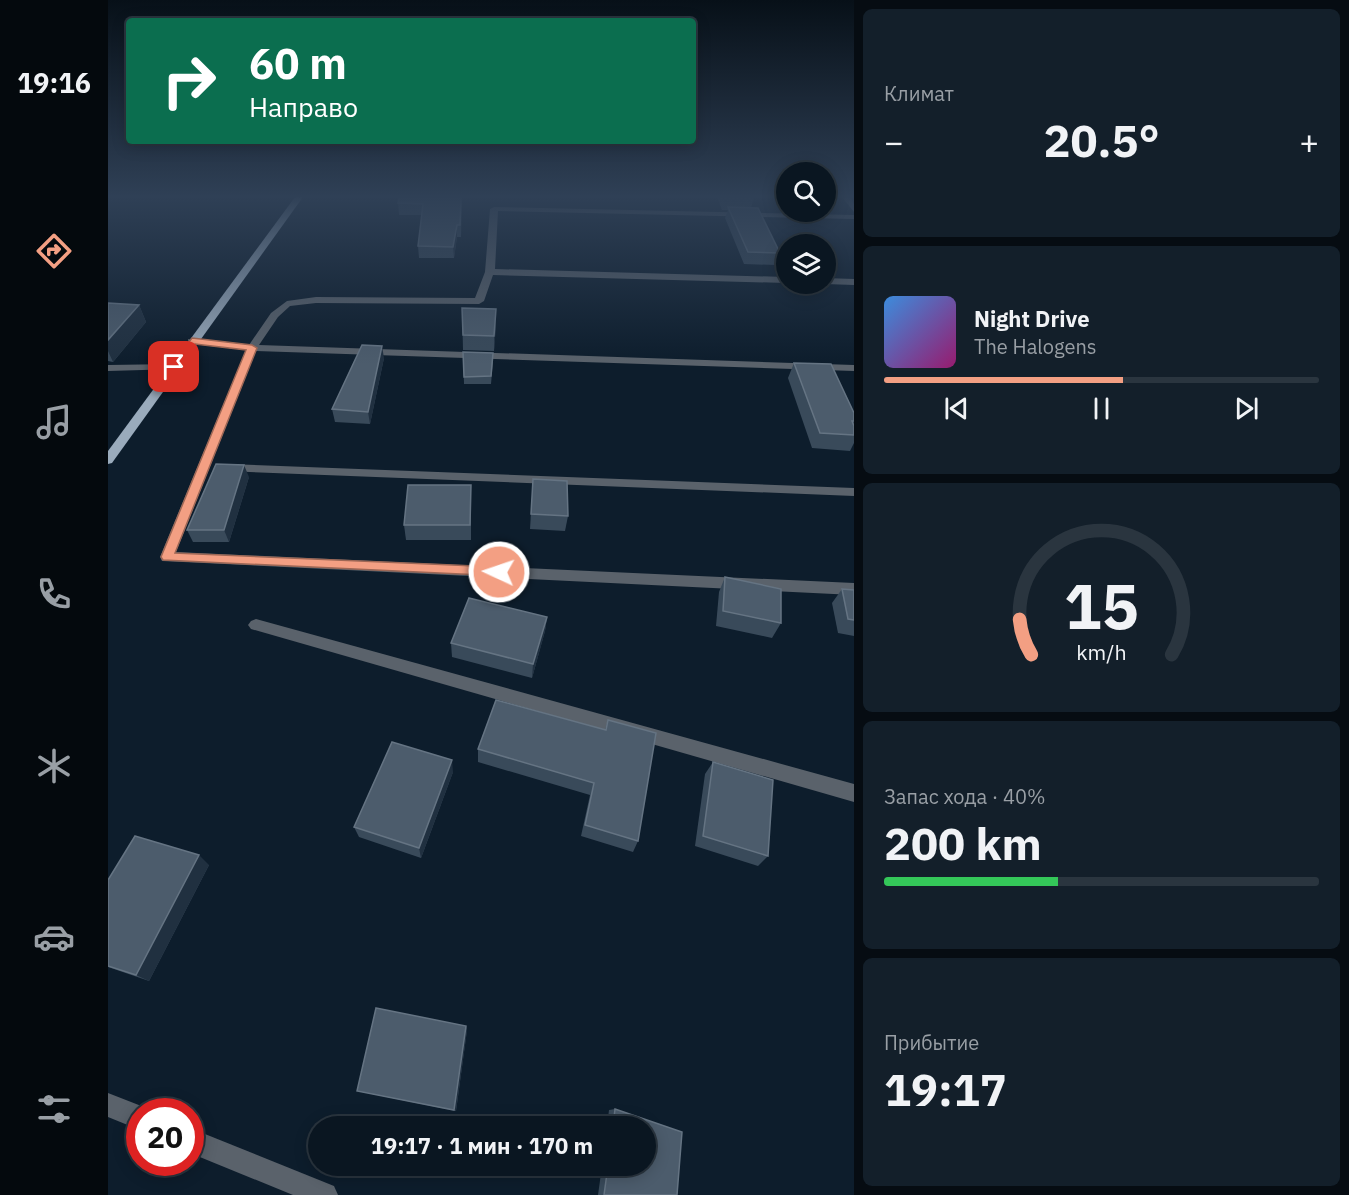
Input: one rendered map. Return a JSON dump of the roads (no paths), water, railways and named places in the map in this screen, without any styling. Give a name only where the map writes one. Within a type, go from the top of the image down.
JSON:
[{"type":"main road","points":[[108,460],[258,253]]},
{"type":"lane","points":[[491,253],[490,272],[479,301],[316,300],[287,304],[274,315],[252,348],[167,557],[854,589]]},
{"type":"lane","points":[[490,272],[776,280]]},
{"type":"lane","points":[[836,281],[854,282]]},
{"type":"lane","points":[[192,341],[252,348],[854,368]]},
{"type":"lane","points":[[108,368],[174,367]]},
{"type":"lane","points":[[204,467],[854,492]]},
{"type":"lane","points":[[256,625],[741,763],[854,792]]},
{"type":"lane","points":[[108,1105],[126,1112]]},
{"type":"lane","points":[[204,1146],[325,1195]]}]
